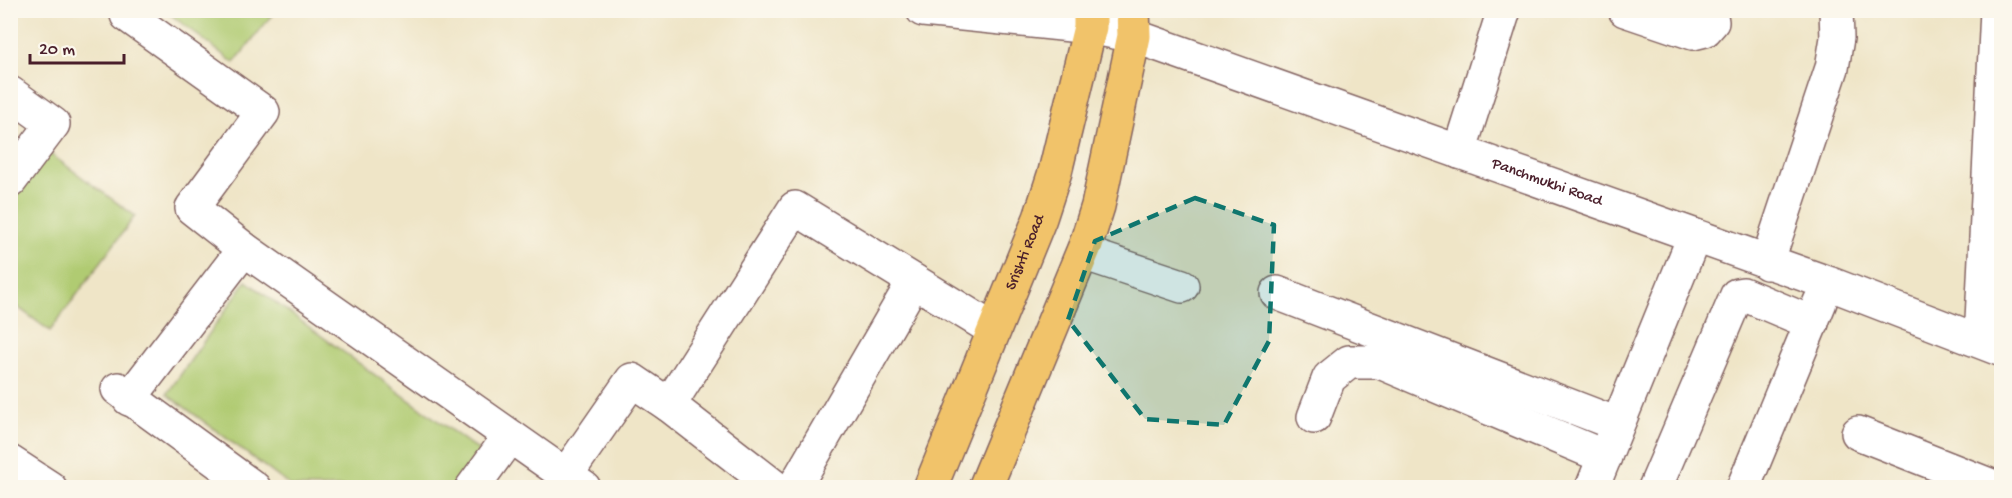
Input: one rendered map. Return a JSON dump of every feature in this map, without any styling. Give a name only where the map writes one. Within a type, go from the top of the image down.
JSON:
[{"type":"main road","name":"Srishti Road","points":[[930,488],[1055,172],[1090,19]]},
{"type":"main road","points":[[985,488],[1083,253],[1098,206],[1133,23]]},
{"type":"street","name":"Panchmukhi Road","points":[[923,10],[1133,23],[1459,153],[1827,284],[1991,346]]},
{"type":"street","points":[[1459,153],[1504,10]]},
{"type":"street","points":[[1625,10],[1693,33],[1705,30],[1712,22],[1710,10]]},
{"type":"street","points":[[1767,263],[1832,68],[1837,38],[1836,10]]},
{"type":"street","points":[[1991,346],[1996,137],[1996,10]]},
{"type":"street","points":[[126,12],[263,112],[192,208],[244,249],[509,437],[575,481],[632,380],[669,405],[776,488]]},
{"type":"street","points":[[10,93],[53,124],[10,181]]},
{"type":"street","points":[[669,405],[795,208],[994,330]]},
{"type":"street","points":[[1593,488],[1694,237]]},
{"type":"street","points":[[244,249],[124,394],[254,488]]},
{"type":"street","points":[[1083,253],[1182,286]]},
{"type":"street","points":[[794,488],[914,281]]},
{"type":"street","points":[[1743,488],[1827,284]]},
{"type":"street","points":[[1277,293],[1617,424]]},
{"type":"street","points":[[1655,488],[1737,296],[1743,294],[1812,323]]},
{"type":"street","points":[[1314,417],[1329,378],[1349,362],[1380,362],[1605,457]]},
{"type":"street","points":[[1858,433],[1997,488]]},
{"type":"street","points":[[472,488],[509,437]]},
{"type":"street","points":[[10,462],[50,488]]},
{"type":"highlighted area","points":[[1195,198],[1274,225],[1269,341],[1224,425],[1145,419],[1068,320],[1095,241]]},
{"type":"green space","points":[[166,11],[275,11],[234,63]]},
{"type":"green space","points":[[38,145],[135,216],[50,331],[11,302],[10,183]]},
{"type":"green space","points":[[246,281],[489,458],[466,487],[292,487],[167,394]]}]
